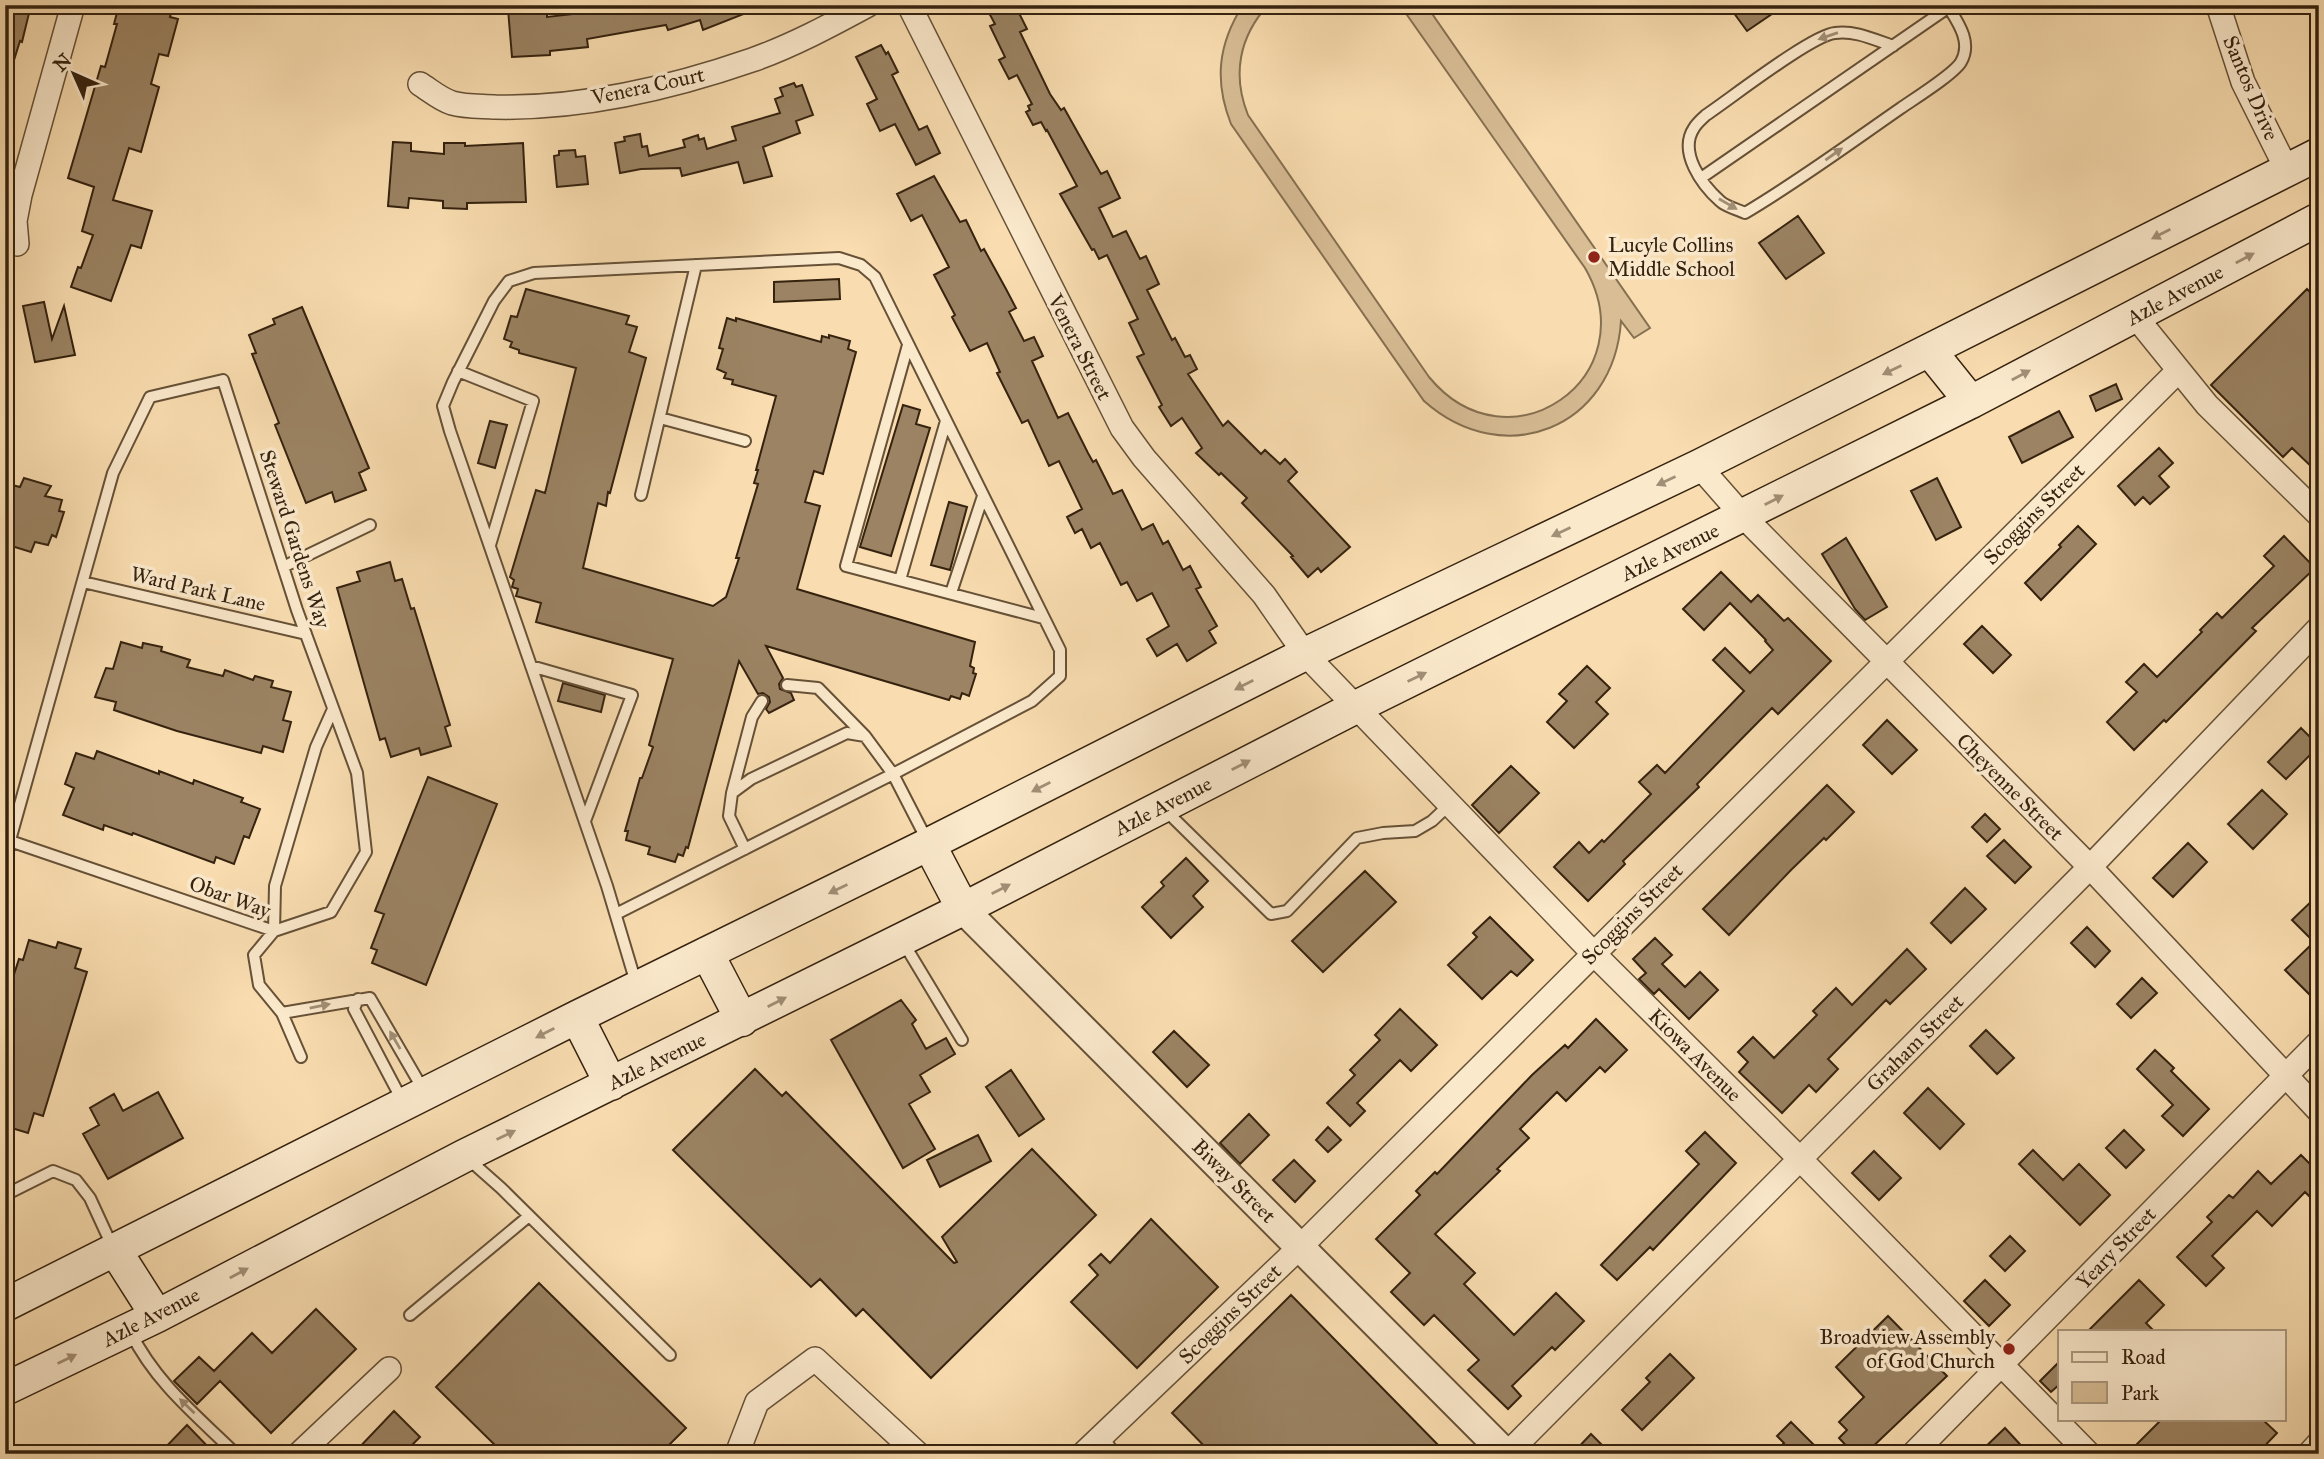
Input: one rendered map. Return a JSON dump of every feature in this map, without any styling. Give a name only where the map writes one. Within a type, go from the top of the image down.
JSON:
[{"type":"main road","points":[[5,1305],[637,987],[929,845],[1305,654],[1699,466],[1930,352],[2319,154]]},
{"type":"main road","name":"Azle Avenue","points":[[5,1389],[143,1322],[464,1156],[963,909],[1356,707],[1970,402],[2319,219]]},
{"type":"main road","points":[[1930,352],[1970,402]]},
{"type":"main road","points":[[929,845],[963,909]]},
{"type":"main road","points":[[707,953],[742,1020]]},
{"type":"main road","points":[[577,1017],[611,1084]]},
{"type":"main road","points":[[115,1250],[143,1322]]},
{"type":"street","points":[[17,244],[15,221],[20,195],[73,5]]},
{"type":"street","name":"Venera Court","points":[[420,84],[442,99],[455,104],[474,106],[515,107],[597,99],[689,80],[754,59],[815,33],[868,5]]},
{"type":"street","name":"Venera Street","points":[[909,5],[1122,428],[1144,458],[1264,595],[1305,654]]},
{"type":"street","name":"Santos Drive","points":[[2218,5],[2243,82],[2287,170]]},
{"type":"street","points":[[2135,316],[2207,405],[2319,515]]},
{"type":"street","name":"Scoggins Street","points":[[1083,1454],[1108,1445],[1300,1247],[2178,371]]},
{"type":"street","name":"Cheyenne Street","points":[[1699,466],[1742,516],[2090,867],[2319,1111]]},
{"type":"street","name":"Graham Street","points":[[1507,1454],[2090,867],[2319,628]]},
{"type":"street","name":"Kiowa Avenue","points":[[1305,654],[1593,953],[1800,1159],[2089,1454]]},
{"type":"street","name":"Biway Street","points":[[963,909],[1507,1454]]},
{"type":"street","name":"Yeary Street","points":[[1913,1454],[2319,1042]]},
{"type":"street","points":[[737,1454],[757,1402],[815,1359],[918,1454]]},
{"type":"street","points":[[299,1454],[389,1369]]},
{"type":"street","points":[[2309,1454],[2319,1443]]},
{"type":"lane","points":[[1701,178],[1893,46],[1950,6],[1963,31],[1965,46],[1961,62],[1934,85],[1789,186],[1745,213],[1721,203],[1701,178],[1692,161],[1689,145],[1693,129],[1706,116],[1808,45],[1832,32],[1854,33],[1893,46]]},
{"type":"lane","points":[[616,914],[1032,701],[1060,676],[1060,650],[874,277],[861,265],[839,258],[534,273],[509,281],[494,301],[443,405],[585,821],[637,987]]},
{"type":"lane","points":[[641,495],[696,265]]},
{"type":"lane","points":[[908,345],[846,566],[1043,618]]},
{"type":"lane","points":[[458,371],[533,401],[490,545]]},
{"type":"lane","name":"Steward Gardens Way","points":[[83,582],[113,473],[150,397],[223,380],[306,634],[356,773],[366,852],[331,912],[274,931]]},
{"type":"lane","points":[[660,418],[745,441]]},
{"type":"lane","points":[[900,580],[946,421]]},
{"type":"lane","points":[[951,593],[983,496]]},
{"type":"lane","points":[[283,566],[370,526]]},
{"type":"lane","points":[[5,858],[83,582]]},
{"type":"lane","name":"Ward Park Lane","points":[[83,582],[306,634]]},
{"type":"lane","points":[[531,666],[632,695],[585,821]]},
{"type":"lane","points":[[787,685],[818,688],[865,736],[893,774],[929,845]]},
{"type":"lane","points":[[745,849],[729,816],[732,793],[752,717],[762,701]]},
{"type":"lane","points":[[274,931],[275,886],[316,747],[333,709]]},
{"type":"lane","points":[[732,793],[751,779],[847,733],[865,736]]},
{"type":"lane","points":[[1161,806],[1271,914],[1287,911],[1357,838],[1415,831],[1432,821],[1450,804]]},
{"type":"lane","name":"Obar Way","points":[[10,841],[274,931],[254,955],[259,985],[282,1013],[301,1056]]},
{"type":"lane","points":[[902,939],[962,1040]]},
{"type":"lane","points":[[282,1013],[370,998],[415,1098]]},
{"type":"lane","points":[[358,999],[354,1009],[415,1098]]},
{"type":"lane","points":[[464,1156],[670,1355]]},
{"type":"lane","points":[[5,1195],[53,1171],[76,1180],[90,1198],[115,1250]]},
{"type":"lane","points":[[410,1315],[529,1216]]},
{"type":"lane","points":[[143,1322],[144,1358],[159,1378],[236,1454]]},
{"type":"green space","points":[[1243,5],[1268,5],[1250,30],[1241,57],[1240,85],[1248,115],[1429,377],[1461,405],[1496,416],[1530,414],[1561,400],[1584,376],[1598,345],[1600,308],[1585,268],[1400,5],[1426,5],[1650,328],[1634,338],[1621,321],[1614,358],[1599,389],[1577,412],[1550,428],[1520,435],[1488,434],[1455,422],[1424,401],[1231,124],[1222,93],[1221,63],[1228,34]]},
{"type":"building","points":[[5,5],[31,5],[22,42],[20,41],[9,76],[5,76]]},
{"type":"building","points":[[119,5],[173,5],[170,17],[178,19],[168,56],[159,54],[151,84],[159,87],[141,152],[129,148],[113,200],[152,211],[141,248],[131,245],[111,301],[71,287],[93,235],[82,231],[94,187],[68,178],[101,66],[105,67],[117,24],[114,24]]},
{"type":"building","points":[[528,5],[547,5],[547,17],[610,10],[609,5],[639,5],[641,13],[668,5],[764,6],[703,30],[700,20],[668,30],[666,25],[587,39],[588,47],[550,51],[550,55],[512,57],[508,9],[529,8]]},
{"type":"building","points":[[1005,5],[1015,5],[1027,29],[1020,32],[1050,94],[1061,110],[1064,108],[1101,174],[1107,171],[1120,198],[1099,208],[1113,237],[1126,231],[1140,259],[1146,256],[1159,284],[1147,290],[1172,340],[1175,338],[1185,357],[1190,355],[1197,369],[1188,374],[1223,426],[1228,421],[1261,454],[1265,450],[1280,464],[1285,459],[1297,472],[1288,481],[1350,547],[1321,572],[1318,568],[1308,577],[1291,557],[1293,556],[1242,503],[1247,498],[1196,453],[1202,448],[1182,418],[1171,426],[1159,407],[1162,405],[1137,357],[1144,354],[1129,323],[1138,319],[1107,255],[1099,259],[1094,249],[1092,250],[1060,194],[1077,186],[1047,130],[1041,122],[1033,125],[1026,112],[1032,104],[1017,75],[1009,79],[999,60],[1005,57],[990,26],[995,24],[989,13]]},
{"type":"building","points":[[1728,5],[1785,5],[1747,31]]},
{"type":"building","points":[[881,45],[886,54],[888,52],[898,72],[892,75],[919,130],[927,126],[940,153],[916,165],[895,124],[880,131],[867,104],[877,99],[856,57]]},
{"type":"building","points":[[794,83],[796,87],[802,85],[813,115],[796,121],[800,133],[763,147],[772,176],[744,183],[738,162],[682,176],[680,168],[641,169],[620,173],[615,143],[625,141],[624,137],[640,134],[642,147],[647,146],[649,156],[685,147],[683,140],[698,135],[699,140],[704,138],[707,149],[736,140],[732,127],[780,113],[775,99],[783,96],[780,88]]},
{"type":"building","points":[[393,142],[411,143],[411,151],[444,154],[444,143],[465,143],[465,146],[523,143],[526,202],[467,203],[467,209],[443,208],[443,201],[409,198],[408,208],[388,206]]},
{"type":"building","points":[[575,150],[576,157],[585,156],[588,184],[557,187],[554,156],[559,155],[559,151]]},
{"type":"building","points":[[934,176],[960,222],[966,220],[981,251],[984,249],[1006,289],[1016,308],[1009,312],[1024,341],[1034,337],[1043,356],[1032,361],[1058,418],[1068,413],[1113,494],[1122,490],[1142,530],[1153,524],[1163,544],[1168,541],[1183,570],[1190,566],[1201,587],[1196,589],[1217,626],[1209,631],[1216,643],[1187,661],[1177,644],[1157,656],[1147,639],[1169,626],[1152,593],[1137,601],[1127,582],[1121,585],[1100,543],[1091,548],[1082,529],[1075,533],[1067,517],[1082,509],[1059,461],[1049,466],[1028,420],[1022,423],[997,373],[1000,372],[987,343],[970,351],[952,317],[955,315],[934,275],[949,267],[922,215],[911,221],[897,194]]},
{"type":"building","points":[[1798,216],[1824,253],[1786,279],[1759,243]]},
{"type":"building","points":[[839,279],[840,299],[774,302],[774,282]]},
{"type":"building","points":[[526,289],[629,316],[626,324],[637,327],[629,352],[646,358],[606,506],[598,503],[583,568],[713,606],[726,597],[739,558],[736,558],[758,484],[754,483],[756,470],[776,396],[732,384],[733,380],[724,378],[726,373],[717,369],[727,318],[736,321],[736,318],[821,342],[822,336],[829,338],[829,335],[850,341],[848,349],[856,352],[823,474],[814,471],[805,502],[820,506],[797,589],[975,642],[970,666],[976,674],[969,696],[962,693],[960,699],[951,696],[949,700],[766,646],[783,678],[779,684],[780,689],[791,693],[794,700],[769,713],[766,709],[770,702],[769,697],[763,693],[758,694],[739,661],[688,848],[686,847],[683,856],[678,854],[675,862],[648,854],[650,847],[626,840],[628,831],[625,831],[640,778],[653,747],[649,745],[673,659],[536,622],[541,603],[516,596],[518,589],[512,587],[514,580],[510,577],[536,490],[545,493],[576,368],[519,353],[519,350],[510,347],[512,342],[504,339],[511,316],[517,317]]},
{"type":"building","points":[[2307,289],[2319,301],[2319,474],[2292,448],[2283,457],[2211,385]]},
{"type":"building","points":[[44,302],[52,339],[64,306],[75,355],[35,362],[23,306]]},
{"type":"building","points":[[302,307],[369,468],[359,473],[366,490],[335,502],[332,492],[306,503],[275,425],[279,423],[252,354],[256,353],[249,335],[275,324],[273,319]]},
{"type":"building","points":[[2116,384],[2122,399],[2096,411],[2090,396]]},
{"type":"building","points":[[903,405],[920,410],[916,424],[930,428],[891,556],[860,547]]},
{"type":"building","points":[[2059,411],[2073,437],[2022,463],[2009,437]]},
{"type":"building","points":[[490,421],[507,425],[495,468],[478,463]]},
{"type":"building","points":[[2159,448],[2173,463],[2159,476],[2169,487],[2150,504],[2143,497],[2135,505],[2118,486]]},
{"type":"building","points":[[24,478],[51,486],[45,496],[62,500],[59,511],[64,512],[56,537],[52,535],[48,545],[35,542],[31,552],[5,544],[5,492],[8,484],[20,487]]},
{"type":"building","points":[[1937,478],[1961,527],[1936,540],[1911,491]]},
{"type":"building","points":[[949,502],[967,507],[950,570],[931,565]]},
{"type":"building","points":[[2078,526],[2096,544],[2041,600],[2025,583]]},
{"type":"building","points":[[2284,536],[2315,568],[2252,628],[2256,631],[2184,704],[2134,750],[2107,722],[2137,692],[2126,682],[2144,664],[2157,677],[2217,613],[2222,618],[2274,566],[2264,556]]},
{"type":"building","points":[[1846,538],[1887,607],[1865,620],[1855,609],[1822,554]]},
{"type":"building","points":[[390,562],[395,581],[402,579],[411,609],[414,608],[450,725],[445,727],[451,746],[421,755],[419,748],[391,757],[385,738],[380,740],[337,588],[360,581],[357,572]]},
{"type":"building","points":[[1721,572],[1751,602],[1758,595],[1784,621],[1788,618],[1831,661],[1778,714],[1772,708],[1697,784],[1699,787],[1623,861],[1625,864],[1588,901],[1554,867],[1579,842],[1589,853],[1602,840],[1604,842],[1651,794],[1639,782],[1657,765],[1665,773],[1744,691],[1713,660],[1725,648],[1750,673],[1773,650],[1730,603],[1704,630],[1683,609]]},
{"type":"building","points":[[1982,626],[2011,655],[1993,673],[1964,644]]},
{"type":"building","points":[[121,642],[142,648],[143,643],[162,647],[161,651],[190,660],[187,667],[223,676],[225,670],[253,680],[255,676],[273,681],[271,687],[291,692],[283,720],[291,722],[283,752],[263,746],[261,753],[177,731],[114,710],[116,702],[95,697],[106,668],[113,669]]},
{"type":"building","points":[[1587,666],[1610,688],[1596,702],[1608,714],[1574,748],[1547,722],[1567,701],[1559,694]]},
{"type":"building","points":[[563,683],[605,695],[601,712],[558,701]]},
{"type":"building","points":[[1887,720],[1917,750],[1892,774],[1863,745]]},
{"type":"building","points":[[2301,728],[2319,746],[2286,779],[2268,762]]},
{"type":"building","points":[[97,751],[159,774],[159,771],[193,784],[194,780],[243,798],[241,802],[260,809],[249,838],[244,836],[234,864],[216,857],[214,863],[133,833],[132,835],[104,825],[103,830],[63,815],[74,788],[65,784],[76,753],[94,759]]},
{"type":"building","points":[[1511,766],[1539,793],[1499,833],[1472,805]]},
{"type":"building","points":[[428,777],[497,804],[426,985],[372,963],[377,950],[371,948],[384,914],[375,911]]},
{"type":"building","points":[[1827,785],[1854,812],[1791,870],[1729,935],[1703,909]]},
{"type":"building","points":[[2262,790],[2287,814],[2253,849],[2228,824]]},
{"type":"building","points":[[1985,814],[2000,829],[1987,842],[1972,827]]},
{"type":"building","points":[[2004,840],[2031,867],[2015,883],[1987,856]]},
{"type":"building","points":[[2188,843],[2207,862],[2173,897],[2153,878]]},
{"type":"building","points":[[1186,858],[1208,881],[1193,896],[1203,907],[1171,938],[1142,907],[1164,886],[1161,882]]},
{"type":"building","points":[[1365,871],[1396,902],[1323,972],[1292,941]]},
{"type":"building","points":[[1965,888],[1986,909],[1951,943],[1931,923]]},
{"type":"building","points":[[2319,894],[2319,1004],[2285,970],[2314,942],[2292,920]]},
{"type":"building","points":[[1490,917],[1533,960],[1517,976],[1511,971],[1482,999],[1448,965],[1477,937],[1473,933]]},
{"type":"building","points":[[2087,927],[2110,951],[2095,967],[2071,943]]},
{"type":"building","points":[[1655,938],[1672,955],[1662,964],[1685,987],[1700,972],[1718,990],[1689,1019],[1659,989],[1654,994],[1639,979],[1646,973],[1633,959]]},
{"type":"building","points":[[29,940],[56,948],[58,942],[81,949],[75,968],[87,972],[43,1116],[34,1113],[28,1133],[5,1126],[5,1037],[14,1010],[5,1008],[5,1002],[19,959],[23,960]]},
{"type":"building","points":[[1907,949],[1926,969],[1890,1004],[1886,1000],[1828,1059],[1838,1069],[1816,1092],[1809,1085],[1782,1113],[1739,1072],[1748,1062],[1738,1052],[1753,1037],[1774,1058],[1817,1015],[1813,1011],[1836,988],[1852,1005]]},
{"type":"building","points":[[2142,978],[2157,993],[2131,1018],[2117,1004]]},
{"type":"building","points":[[901,1000],[916,1020],[912,1024],[926,1049],[946,1038],[955,1054],[920,1075],[930,1092],[909,1104],[935,1149],[903,1168],[831,1040]]},
{"type":"building","points":[[1400,1009],[1437,1045],[1411,1071],[1400,1060],[1357,1103],[1365,1111],[1350,1126],[1327,1103],[1355,1075],[1350,1070],[1380,1040],[1375,1035]]},
{"type":"building","points":[[1596,1019],[1627,1050],[1605,1072],[1600,1067],[1566,1101],[1557,1092],[1520,1129],[1529,1138],[1497,1169],[1500,1171],[1435,1234],[1475,1273],[1464,1284],[1514,1335],[1556,1293],[1584,1321],[1555,1350],[1552,1347],[1512,1386],[1521,1396],[1508,1409],[1468,1370],[1479,1360],[1434,1315],[1424,1325],[1391,1292],[1410,1273],[1376,1239],[1420,1195],[1416,1191],[1435,1172],[1437,1174],[1532,1075],[1565,1045],[1568,1048]]},
{"type":"building","points":[[1986,1030],[2014,1058],[1997,1074],[1970,1046]]},
{"type":"building","points":[[1174,1031],[1209,1065],[1187,1087],[1153,1052]]},
{"type":"building","points":[[2155,1050],[2174,1068],[2171,1071],[2209,1109],[2183,1136],[2162,1116],[2173,1105],[2137,1069]]},
{"type":"building","points":[[755,1069],[782,1096],[786,1092],[954,1263],[957,1262],[942,1237],[1032,1149],[1096,1215],[931,1378],[863,1309],[856,1316],[820,1279],[811,1287],[673,1150]]},
{"type":"building","points":[[1011,1070],[1044,1119],[1019,1136],[986,1087]]},
{"type":"building","points":[[1928,1088],[1964,1124],[1940,1149],[1904,1113]]},
{"type":"building","points":[[158,1092],[183,1138],[108,1179],[83,1134],[99,1125],[90,1108],[114,1094],[123,1111]]},
{"type":"building","points":[[1249,1114],[1269,1135],[1240,1164],[1220,1143]]},
{"type":"building","points":[[1328,1127],[1341,1140],[1328,1152],[1316,1140]]},
{"type":"building","points":[[2124,1130],[2144,1150],[2126,1168],[2106,1148]]},
{"type":"building","points":[[1705,1132],[1736,1163],[1653,1250],[1650,1247],[1617,1280],[1601,1265],[1699,1164],[1686,1151]]},
{"type":"building","points":[[978,1135],[991,1161],[940,1187],[927,1160]]},
{"type":"building","points":[[2033,1150],[2063,1180],[2079,1164],[2110,1195],[2080,1225],[2019,1164]]},
{"type":"building","points":[[1874,1151],[1901,1178],[1879,1200],[1852,1173]]},
{"type":"building","points":[[2301,1155],[2319,1173],[2319,1206],[2305,1192],[2272,1226],[2257,1211],[2212,1256],[2224,1268],[2206,1286],[2177,1257],[2212,1222],[2207,1217],[2229,1195],[2233,1198],[2258,1171],[2271,1184]]},
{"type":"building","points":[[1294,1160],[1315,1181],[1295,1202],[1273,1180]]},
{"type":"building","points":[[1151,1219],[1218,1287],[1137,1368],[1071,1302],[1098,1275],[1089,1265],[1101,1254],[1110,1263]]},
{"type":"building","points":[[2010,1236],[2025,1251],[2005,1271],[1990,1256]]},
{"type":"building","points":[[1985,1280],[2010,1305],[1989,1326],[1964,1301]]},
{"type":"building","points":[[2139,1280],[2164,1305],[2146,1323],[2153,1330],[2089,1330]]},
{"type":"building","points":[[539,1283],[686,1428],[660,1454],[504,1454],[436,1387]]},
{"type":"building","points":[[1291,1295],[1447,1454],[1212,1454],[1172,1413]]},
{"type":"building","points":[[316,1309],[356,1349],[271,1433],[220,1381],[197,1404],[174,1381],[199,1357],[214,1371],[252,1333],[272,1353]]},
{"type":"building","points":[[1888,1316],[1947,1376],[1865,1454],[1854,1454],[1839,1438],[1847,1430],[1839,1422],[1864,1397],[1836,1367]]},
{"type":"building","points":[[1670,1354],[1694,1378],[1642,1430],[1622,1410],[1650,1382],[1646,1378]]},
{"type":"building","points":[[2058,1363],[2058,1386],[2051,1392],[2040,1381]]},
{"type":"building","points":[[394,1411],[420,1437],[403,1454],[353,1454]]},
{"type":"building","points":[[2161,1420],[2263,1420],[2277,1433],[2257,1454],[2127,1454]]},
{"type":"building","points":[[1791,1422],[1814,1445],[1805,1454],[1773,1454],[1784,1443],[1777,1436]]},
{"type":"building","points":[[187,1425],[215,1454],[159,1454]]},
{"type":"building","points":[[2005,1428],[2029,1454],[1978,1454]]},
{"type":"building","points":[[1591,1434],[1611,1454],[1572,1454]]},
{"type":"place","name":"Lucyle Collins Middle School","points":[[1594,257]]},
{"type":"place","name":"Broadview Assembly of God Church","points":[[2009,1349]]}]
